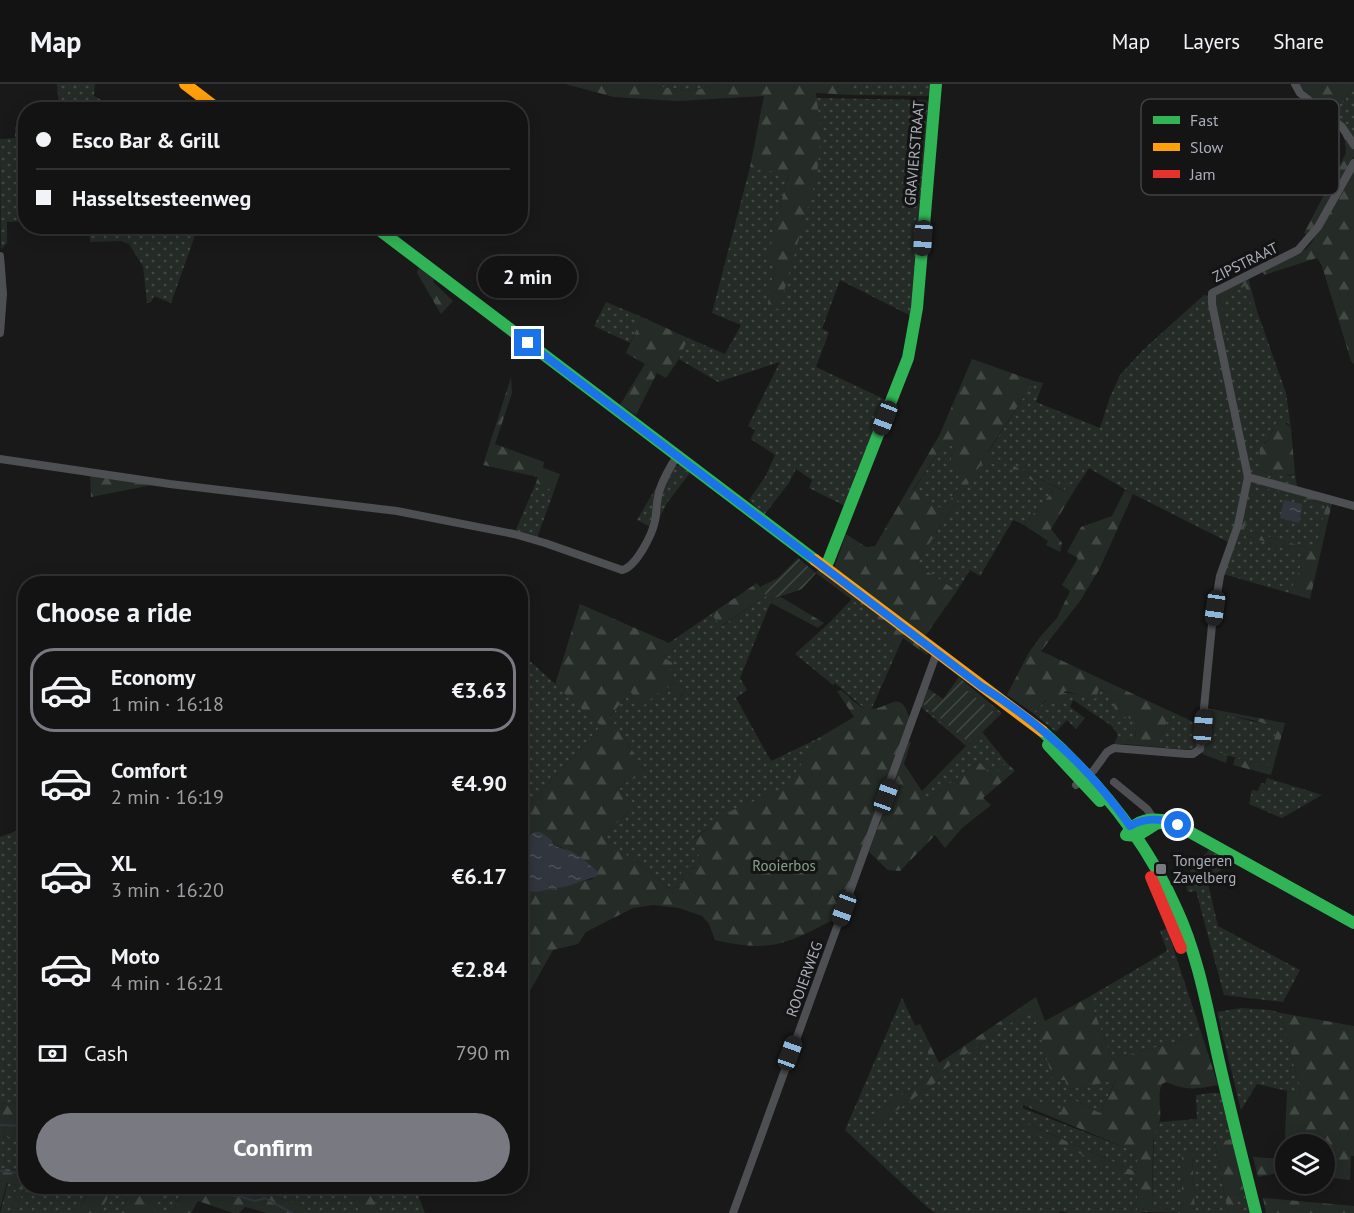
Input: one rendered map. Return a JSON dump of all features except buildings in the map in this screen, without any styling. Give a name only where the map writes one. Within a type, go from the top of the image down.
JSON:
[{"type":"main road","points":[[185,84],[209,102]]},
{"type":"main road","name":"GRAVIERSTRAAT","points":[[824,567],[828,562],[901,378],[913,337],[936,84]]},
{"type":"main road","points":[[385,234],[981,686],[1003,699],[1067,751],[1082,780],[1131,832],[1160,874],[1178,911],[1196,961],[1256,1213]]},
{"type":"main road","points":[[1131,832],[1155,822],[1170,821],[1354,923]]},
{"type":"street","points":[[1295,84],[1300,93],[1307,99]]},
{"type":"street","points":[[1339,125],[1354,145]]},
{"type":"street","name":"ZIPSTRAAT","points":[[1339,190],[1354,163]]},
{"type":"street","name":"ZIPSTRAAT","points":[[1248,477],[1212,304],[1212,293],[1298,250],[1318,227],[1336,195]]},
{"type":"street","points":[[0,256],[3,294],[0,333]]},
{"type":"street","points":[[0,459],[170,484],[398,511],[514,534],[622,570],[633,564],[648,538],[655,522],[658,492],[677,456]]},
{"type":"street","points":[[1082,780],[1107,752],[1114,748],[1193,754],[1200,748],[1212,625],[1220,576],[1238,525],[1248,477],[1354,506]]},
{"type":"street","name":"ROOIERWEG","points":[[733,1213],[937,652]]},
{"type":"street","points":[[1114,782],[1148,809],[1155,822]]},
{"type":"green space","points":[[57,84],[95,84],[94,96],[105,102],[58,102]]},
{"type":"green space","points":[[565,84],[642,84],[693,91],[717,84],[853,84],[851,95],[816,93],[821,132],[817,175],[779,309],[767,308],[775,264],[767,260],[788,175],[750,167],[764,96],[677,101],[614,97]]},
{"type":"green space","points":[[642,84],[717,84],[693,91]]},
{"type":"green space","points":[[853,84],[931,84],[929,96],[925,96],[851,95]]},
{"type":"green space","points":[[1298,84],[1354,84],[1343,103],[1339,103],[1339,99],[1312,99]]},
{"type":"green space","points":[[1354,84],[1354,139],[1339,125],[1339,103],[1343,103]]},
{"type":"green space","points":[[816,98],[925,100],[928,102],[913,317],[840,280],[822,329],[829,332],[816,367],[888,401],[845,506],[809,488],[812,480],[796,469],[789,483],[764,515],[749,500],[765,477],[775,455],[751,439],[755,430],[748,426],[780,362],[718,382],[679,359],[688,338],[725,354],[741,325],[712,313],[750,167],[788,174],[768,259],[775,264],[767,308],[779,308],[821,132]]},
{"type":"green space","points":[[15,127],[18,127],[18,221],[7,222],[7,243],[1,249],[0,139],[15,138]]},
{"type":"green space","points":[[1341,130],[1354,148],[1354,156],[1339,183],[1339,166],[1346,153]]},
{"type":"green space","points":[[1354,169],[1354,364],[1351,361],[1322,266],[1317,258],[1264,275],[1262,270],[1306,249]]},
{"type":"green space","points":[[1324,195],[1332,195],[1309,236],[1304,233]]},
{"type":"green space","points":[[89,234],[196,234],[171,303],[154,296],[151,302],[147,303],[143,266],[129,244],[121,241],[90,242]]},
{"type":"green space","points":[[421,268],[435,278],[433,282],[453,301],[441,314],[417,273]]},
{"type":"green space","points":[[1248,277],[1257,311],[1254,312],[1245,286],[1220,299],[1228,348],[1223,349],[1213,299],[1218,291]]},
{"type":"green space","points":[[1245,286],[1254,312],[1257,311],[1286,393],[1291,428],[1287,422],[1273,429],[1269,439],[1264,443],[1262,472],[1290,476],[1295,474],[1297,486],[1253,475],[1250,472],[1223,349],[1228,348],[1220,299]]},
{"type":"green space","points":[[1204,295],[1209,296],[1245,475],[1230,543],[1133,494],[1089,468],[1077,486],[1068,483],[1065,491],[1014,466],[1013,470],[1053,491],[1024,525],[1013,520],[980,576],[970,570],[957,591],[916,564],[984,460],[1002,467],[1004,464],[988,453],[1034,381],[1043,383],[1036,402],[1100,428],[1120,375],[1144,349]]},
{"type":"green space","points":[[606,302],[642,317],[630,343],[594,326]]},
{"type":"green space","points":[[642,317],[688,338],[679,359],[666,378],[657,373],[636,415],[620,405],[645,364],[626,353]]},
{"type":"green space","points":[[972,359],[1034,381],[988,452],[1005,464],[1002,467],[984,460],[916,564],[957,591],[925,636],[834,568],[846,534],[866,547],[875,546],[940,434]],"holes":[[[945,442],[955,448],[951,464],[960,475],[967,476],[943,510],[913,490]]]},
{"type":"green space","points":[[511,377],[512,393],[495,444],[544,462],[543,468],[560,474],[554,491],[536,483],[538,477],[483,465]]},
{"type":"green space","points":[[1283,421],[1291,428],[1295,474],[1284,476],[1262,472],[1259,470],[1260,448],[1269,439],[1276,423]]},
{"type":"green space","points":[[945,442],[955,448],[951,457],[967,476],[943,510],[913,491]]},
{"type":"green space","points":[[680,465],[690,473],[667,503],[656,525],[660,494],[675,466]]},
{"type":"green space","points":[[1014,466],[1064,491],[1068,483],[1077,486],[1051,529],[1062,543],[1060,552],[1046,545],[1048,541],[1024,525],[1053,491],[1012,470]]},
{"type":"green space","points":[[90,473],[152,485],[91,497]]},
{"type":"green space","points":[[661,479],[651,527],[637,520]]},
{"type":"green space","points":[[1250,479],[1332,503],[1310,599],[1289,593],[1297,578],[1304,553],[1238,534]],"holes":[[[1254,485],[1326,505],[1316,550],[1244,530]]]},
{"type":"green space","points":[[536,483],[554,491],[537,538],[515,532]]},
{"type":"green space","points":[[1254,485],[1326,505],[1316,550],[1244,530]]},
{"type":"green space","points":[[1125,490],[1133,494],[1100,568],[1080,601],[1041,651],[1174,713],[1170,721],[1168,720],[1157,747],[1124,744],[1124,740],[1135,741],[1136,728],[1132,719],[1116,713],[1114,707],[1116,696],[1099,689],[1095,699],[1065,691],[1058,704],[1046,700],[1033,713],[1007,695],[1028,654],[1057,618],[1070,591],[1062,585],[1078,558],[1067,552],[1081,527],[1112,516]]},
{"type":"green space","points":[[1238,534],[1305,553],[1297,578],[1289,593],[1223,574]]},
{"type":"green space","points":[[798,558],[816,573],[802,589],[772,599],[766,596],[760,587],[778,578]]},
{"type":"green space","points":[[818,568],[929,652],[927,655],[903,638],[898,649],[885,638],[890,628],[816,573]]},
{"type":"green space","points":[[757,583],[766,596],[721,626],[711,614]]},
{"type":"green space","points":[[766,596],[772,599],[740,678],[747,690],[736,698],[771,761],[817,739],[788,787],[731,812],[694,838],[701,862],[700,866],[681,872],[683,881],[681,885],[672,890],[603,837],[635,805],[618,788],[644,770],[619,729],[609,718],[631,692],[666,686],[681,697],[685,690],[666,677],[664,658],[676,646],[669,643],[711,614],[722,626]]},
{"type":"green space","points":[[781,597],[824,623],[818,628],[771,603],[772,599]]},
{"type":"green space","points":[[852,599],[890,628],[885,638],[898,649],[871,710],[865,709],[835,683],[833,685],[795,654]]},
{"type":"green space","name":"Rooierbos","points":[[580,604],[676,646],[664,658],[673,663],[666,677],[685,690],[680,697],[666,686],[643,706],[631,692],[609,717],[644,770],[618,788],[635,805],[603,837],[672,890],[681,885],[683,881],[681,872],[686,867],[692,869],[700,866],[701,862],[694,839],[731,811],[787,787],[817,739],[854,717],[837,691],[841,690],[868,709],[875,709],[893,702],[902,704],[910,720],[837,920],[795,939],[772,945],[751,946],[715,940],[709,924],[702,916],[679,908],[653,905],[633,908],[586,932],[578,944],[553,950],[528,995],[528,892],[548,890],[593,879],[590,866],[566,849],[553,845],[552,840],[538,833],[528,839],[528,806],[601,726],[555,685]]},
{"type":"green space","points":[[528,661],[601,726],[528,806]]},
{"type":"green space","points":[[959,677],[967,684],[964,688],[999,716],[970,744],[921,702],[927,688],[943,699]]},
{"type":"green space","points":[[967,684],[1002,713],[999,716],[964,688]]},
{"type":"green space","points":[[1098,689],[1116,696],[1125,717],[1132,719],[1136,728],[1135,741],[1125,740],[1124,744],[1114,744],[1118,735],[1112,726],[1073,700],[1070,707],[1085,718],[1076,729],[1067,720],[1056,732],[1033,713],[1055,695],[1067,693],[1095,698]]},
{"type":"green space","points":[[921,702],[970,744],[982,732],[1007,763],[992,777],[979,762],[928,800],[922,791],[966,746],[920,706]]},
{"type":"green space","points":[[1206,708],[1285,723],[1271,775],[1233,765],[1235,758],[1268,767],[1277,727],[1234,717],[1219,721],[1210,732],[1211,750],[1228,755],[1226,763],[1202,753]]},
{"type":"green space","points":[[1174,713],[1200,725],[1197,745],[1192,750],[1157,747],[1168,720],[1170,721]]},
{"type":"green space","points":[[1230,716],[1277,727],[1268,768],[1211,750],[1209,738],[1212,728],[1219,721]]},
{"type":"green space","points":[[907,741],[911,742],[904,764],[928,800],[979,762],[992,776],[1007,763],[1015,771],[983,798],[991,805],[962,828],[945,848],[935,835],[900,871],[888,870],[869,852]]},
{"type":"green space","points":[[1267,778],[1322,795],[1282,818],[1249,804],[1252,790],[1258,791],[1261,783],[1265,784]]},
{"type":"green space","points":[[18,831],[18,1102],[0,1104],[0,837]]},
{"type":"green space","points":[[1209,850],[1233,861],[1207,880],[1218,926],[1300,970],[1283,1002],[1224,995],[1196,891],[1188,892],[1184,878]]},
{"type":"green space","points":[[1167,929],[1202,1035],[1112,1059],[1089,997],[1167,951],[1160,931]]},
{"type":"green space","points":[[1036,997],[1045,1021],[1089,997],[1112,1059],[1202,1035],[1218,1085],[1192,1088],[1166,1082],[1162,1084],[1160,1118],[1153,1142],[1152,1207],[1182,1212],[1182,1153],[1192,1153],[1195,1213],[1137,1212],[1138,1179],[1026,1130],[1028,1124],[1136,1172],[1138,1153],[1023,1105],[1026,1097],[1061,1112],[1068,1097],[1100,1113],[1116,1080],[1067,1089],[1065,1080],[1053,1080],[1032,1008],[942,1071],[942,1078],[879,1123],[872,1115],[937,1072],[915,1026],[920,1024],[939,1063]]},
{"type":"green space","points":[[902,998],[937,1072],[872,1115],[879,1123],[942,1078],[942,1071],[1032,1008],[1067,1089],[1116,1079],[1100,1113],[1068,1097],[1061,1112],[1026,1097],[1022,1108],[1139,1153],[1136,1172],[1029,1124],[1138,1179],[1137,1211],[1143,1213],[1060,1211],[1059,1213],[935,1213],[927,1207],[845,1130]]},
{"type":"green space","points":[[1241,1008],[1281,1013],[1301,1094],[1257,1084],[1241,1110],[1217,1012]]},
{"type":"green space","points":[[1281,1013],[1354,1026],[1354,1156],[1351,1156],[1350,1180],[1335,1178],[1335,1134],[1285,1134],[1287,1091],[1301,1094]]},
{"type":"green space","points":[[1220,1093],[1232,1139],[1215,1144],[1228,1213],[1195,1213],[1192,1153],[1182,1154],[1182,1212],[1152,1207],[1154,1133],[1160,1122],[1197,1119],[1196,1095]]},
{"type":"green space","points":[[18,1102],[18,1138],[0,1136],[0,1104]]},
{"type":"green space","points":[[0,1136],[18,1138],[18,1170],[5,1169],[0,1182]]},
{"type":"green space","points":[[1232,1139],[1244,1192],[1234,1195],[1236,1213],[1228,1213],[1215,1143]]},
{"type":"green space","points":[[1253,1157],[1275,1158],[1275,1174],[1258,1177]]},
{"type":"green space","points":[[4,1169],[18,1170],[18,1194],[22,1194],[17,1213],[11,1213],[17,1185],[7,1183],[0,1208],[0,1182]]},
{"type":"green space","points":[[8,1183],[17,1185],[11,1213],[0,1213]]},
{"type":"green space","points":[[1244,1192],[1250,1213],[1236,1213],[1233,1195]]},
{"type":"green space","points":[[22,1194],[87,1194],[78,1213],[17,1213]]},
{"type":"green space","points":[[87,1194],[110,1194],[100,1213],[78,1213]]},
{"type":"green space","points":[[110,1194],[129,1195],[120,1213],[100,1213]]},
{"type":"green space","points":[[125,1194],[162,1194],[152,1213],[120,1213],[129,1196]]},
{"type":"green space","points":[[162,1194],[182,1194],[172,1213],[152,1213]]},
{"type":"green space","points":[[182,1194],[268,1194],[304,1207],[313,1213],[267,1213],[245,1207],[239,1213],[233,1213],[198,1201],[191,1213],[172,1213]]},
{"type":"green space","points":[[268,1194],[351,1194],[360,1213],[313,1213],[304,1207]]},
{"type":"green space","points":[[351,1194],[371,1194],[380,1213],[360,1213]]},
{"type":"green space","points":[[371,1194],[418,1194],[425,1213],[380,1213]]},
{"type":"green space","points":[[1263,1198],[1354,1206],[1354,1213],[1266,1213]]},
{"type":"water","points":[[1284,500],[1302,504],[1299,523],[1280,518]]},
{"type":"water","points":[[534,832],[540,832],[552,840],[553,845],[580,857],[598,872],[597,876],[568,886],[528,891],[528,838]]},
{"type":"waterway","points":[[0,1125],[18,1126]]},
{"type":"waterway","points":[[0,1171],[18,1173]]},
{"type":"waterway","points":[[224,1194],[255,1201],[265,1198],[292,1213]]},
{"type":"traffic: fast","points":[[824,567],[828,562],[908,358],[917,308],[936,84]]},
{"type":"traffic: fast","points":[[385,234],[815,560]]},
{"type":"traffic: fast","points":[[1042,731],[1101,791],[1135,834],[1164,882],[1184,926],[1201,981],[1256,1213]]},
{"type":"traffic: fast","points":[[1048,745],[1100,801]]},
{"type":"traffic: fast","points":[[1170,821],[1156,824],[1137,836],[1126,835],[1140,822],[1170,821],[1354,923]]},
{"type":"traffic: slow","points":[[185,84],[209,102]]},
{"type":"traffic: slow","points":[[815,560],[1042,731]]},
{"type":"traffic: jam","points":[[1151,877],[1181,948]]},
{"type":"place","name":"Tongeren Zavelberg","points":[[1161,869]]},
{"type":"route","points":[[528,343],[981,686],[1003,699],[1031,721],[1067,751],[1089,774],[1130,826],[1139,821],[1155,819],[1170,821],[1178,825]]}]
